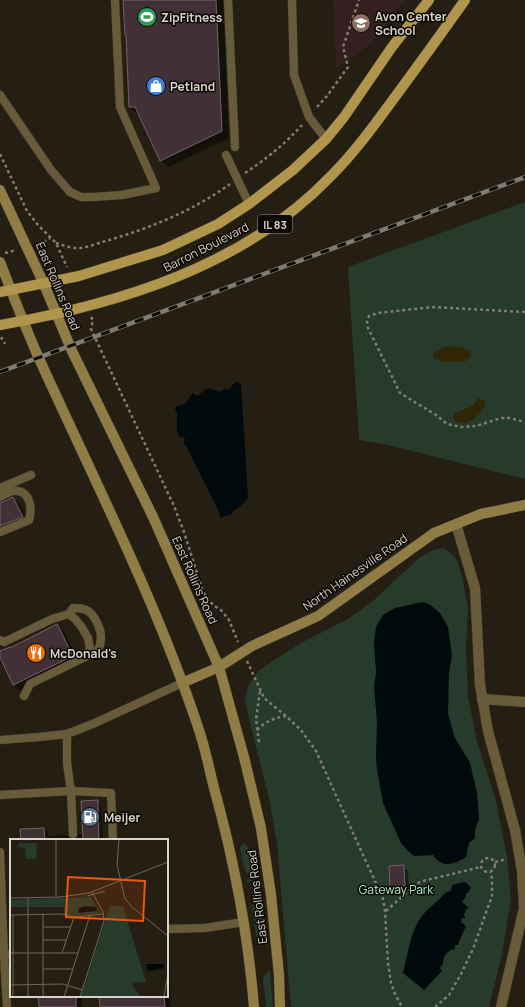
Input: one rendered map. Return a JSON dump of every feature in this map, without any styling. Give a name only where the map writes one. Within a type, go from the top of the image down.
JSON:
[{"type":"main road","name":"Barron Boulevard","points":[[0,292],[43,282],[79,276],[163,250],[218,224],[250,204],[293,170],[326,139],[344,117],[392,47],[429,0]]},
{"type":"main road","name":"Barron Boulevard","points":[[0,325],[86,307],[173,279],[248,242],[292,211],[331,176],[357,148],[465,0]]},
{"type":"main road","name":"East Rollins Road","points":[[0,190],[43,282],[72,351],[154,518],[219,667],[244,757],[262,838],[271,895],[279,975],[280,1007]]},
{"type":"main road","name":"East Rollins Road","points":[[0,262],[37,354],[121,534],[148,597],[198,727],[222,815],[232,860],[244,922],[254,1007]]},
{"type":"main road","name":"North Hainesville Road","points":[[182,683],[219,667],[252,646],[318,616],[434,533],[481,514],[525,505]]},
{"type":"street","points":[[456,524],[475,588],[480,685],[488,731],[515,830],[522,871],[524,908],[501,1007]]},
{"type":"street","points":[[482,699],[525,702]]},
{"type":"lane","points":[[0,95],[51,170],[70,192],[81,197],[108,196],[122,195],[156,188],[120,107],[115,0]]},
{"type":"lane","points":[[228,0],[235,147]]},
{"type":"lane","points":[[292,0],[294,75],[309,117],[326,139]]},
{"type":"lane","points":[[226,155],[250,204]]},
{"type":"lane","points":[[0,488],[31,476]]},
{"type":"lane","points":[[0,497],[20,491],[28,498],[32,512],[29,520],[0,532]]},
{"type":"lane","points":[[0,640],[4,642],[52,619],[69,614],[73,608],[80,608],[91,614],[100,630],[101,637],[98,650],[30,684],[24,696]]},
{"type":"lane","points":[[69,614],[78,623],[88,638],[90,648],[85,657]]},
{"type":"lane","points":[[0,740],[67,734],[95,723],[182,683]]},
{"type":"lane","points":[[67,734],[67,763],[71,791],[73,834]]},
{"type":"lane","points":[[0,795],[71,791],[111,793],[113,839]]},
{"type":"lane","points":[[0,852],[7,1007]]},
{"type":"lane","points":[[168,929],[204,928],[244,922]]},
{"type":"path","points":[[327,96],[347,71],[348,67],[343,48],[359,0]]},
{"type":"path","points":[[248,172],[291,138]]},
{"type":"path","points":[[0,154],[27,211],[38,225],[56,243],[72,248],[80,248],[128,234],[184,211],[203,202],[223,189]]},
{"type":"path","points":[[44,242],[50,238]]},
{"type":"path","points":[[56,243],[62,256]]},
{"type":"path","points":[[525,312],[432,307],[378,313],[369,316],[367,321],[368,328],[400,393],[436,415],[447,424],[462,427],[476,426],[501,418],[510,418],[525,422]]},
{"type":"path","points":[[93,320],[91,329],[174,506],[203,592],[213,605],[221,610],[228,620],[232,630]]},
{"type":"path","points":[[0,334],[5,344]]},
{"type":"path","points":[[254,675],[264,698],[301,730],[316,751],[378,885],[385,911],[388,963],[391,983],[402,1007]]},
{"type":"path","points":[[259,742],[256,719],[260,690]]},
{"type":"path","points":[[257,730],[271,719],[286,716]]},
{"type":"path","points":[[490,872],[483,871],[481,867],[481,862],[484,858],[492,859],[495,862],[508,859]]},
{"type":"path","points":[[490,872],[495,867],[495,862]]},
{"type":"path","points":[[385,911],[416,884],[422,881],[481,867]]},
{"type":"path","points":[[435,1007],[449,995],[461,974],[472,949],[492,896],[492,878],[490,872]]},
{"type":"shaded area","name":"Avon Center School","points":[[333,0],[405,0],[369,45],[336,69]]},
{"type":"shaded area","points":[[237,382],[241,384],[248,498],[233,511],[232,514],[220,518],[220,514],[186,446],[183,443],[185,439],[184,437],[180,438],[177,431],[177,413],[175,410],[177,406],[185,404],[193,393],[197,396],[208,388],[220,392],[222,390],[230,389],[233,384]]},
{"type":"shaded area","points":[[423,602],[429,604],[440,613],[448,627],[452,656],[449,672],[448,714],[455,738],[470,763],[477,793],[479,819],[475,830],[475,838],[469,843],[466,857],[457,862],[448,864],[440,862],[433,855],[414,856],[401,843],[383,803],[377,769],[377,721],[374,687],[376,672],[374,642],[376,627],[383,615],[395,608]]},
{"type":"shaded area","points":[[464,882],[471,888],[468,893],[466,893],[466,896],[462,902],[469,908],[466,909],[464,915],[465,918],[462,918],[461,922],[466,926],[458,945],[455,945],[453,950],[452,949],[445,955],[443,964],[440,968],[442,971],[424,990],[403,973],[414,930],[429,908],[446,892],[451,891],[452,885]]},
{"type":"green space","points":[[525,202],[525,479],[388,445],[359,440],[348,267]]},
{"type":"green space","name":"Gateway Park","points":[[443,548],[450,552],[457,560],[463,580],[468,608],[466,650],[468,697],[477,741],[496,801],[507,857],[511,899],[502,955],[489,1007],[291,1007],[277,844],[270,803],[245,699],[248,686],[258,671],[299,644],[348,619],[374,600],[419,558],[433,550]]},
{"type":"green space","points":[[243,843],[247,845],[257,877],[256,879],[248,874],[244,866],[240,848]]},
{"type":"green space","points":[[248,878],[256,882],[259,886],[268,947],[263,940],[259,941],[258,945],[251,903],[255,907],[258,906],[258,888],[254,882],[251,881],[247,883]]},
{"type":"green space","points":[[269,970],[273,1007],[266,1007],[263,978]]},
{"type":"sand","points":[[448,346],[465,348],[470,351],[471,357],[464,362],[443,362],[433,358],[433,353]]},
{"type":"sand","points":[[479,398],[485,401],[484,406],[477,416],[466,422],[461,423],[456,421],[453,417],[455,413],[473,406]]},
{"type":"building","points":[[123,0],[216,0],[222,131],[160,161],[135,107],[129,107]]},
{"type":"building","points":[[13,497],[23,517],[0,526],[0,503]]},
{"type":"building","name":"McDonald's","points":[[57,624],[73,656],[13,685],[0,657],[0,651],[10,648]]},
{"type":"building","name":"Meijer","points":[[98,800],[99,839],[83,839],[81,801]]},
{"type":"building","points":[[44,828],[45,839],[21,839],[20,829]]},
{"type":"building","points":[[404,865],[405,886],[390,887],[389,866]]},
{"type":"building","points":[[38,997],[76,997],[76,1007],[39,1007]]},
{"type":"building","points":[[99,997],[164,997],[165,1007],[100,1007]]},
{"type":"railway","points":[[0,372],[525,177]]},
{"type":"place","name":"ZipFitness","points":[[147,17]]},
{"type":"place","name":"Avon Center School","points":[[361,23]]},
{"type":"place","name":"Petland","points":[[156,86]]},
{"type":"place","name":"McDonald's","points":[[36,653]]},
{"type":"place","name":"Meijer","points":[[90,817]]}]
